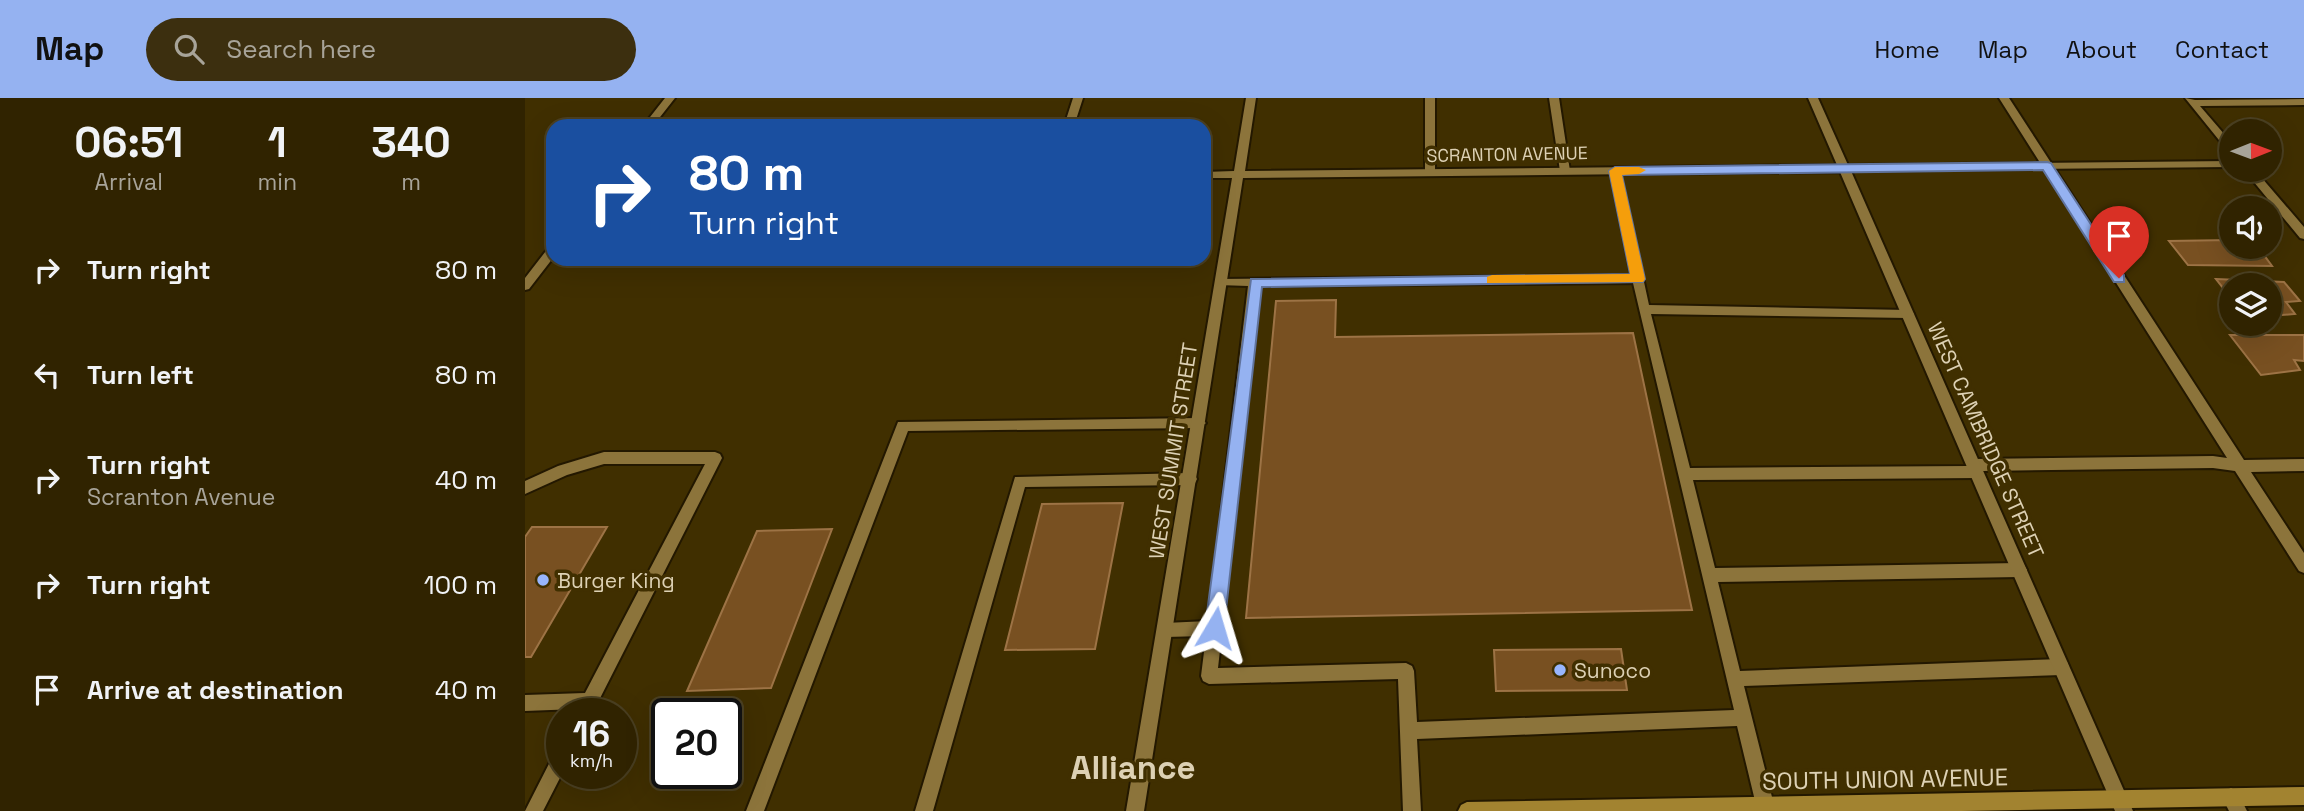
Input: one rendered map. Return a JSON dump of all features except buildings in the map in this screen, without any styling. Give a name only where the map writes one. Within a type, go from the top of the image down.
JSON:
[{"type":"main road","name":"SOUTH UNION AVENUE","points":[[1467,811],[1766,805],[2234,804],[2304,796]]},
{"type":"street","points":[[654,119],[670,98]]},
{"type":"street","points":[[1071,119],[1078,98]]},
{"type":"street","name":"WEST SUMMIT STREET","points":[[1135,811],[1251,98]]},
{"type":"street","points":[[1430,98],[1430,173]]},
{"type":"street","points":[[1554,98],[1565,171]]},
{"type":"street","name":"WEST CAMBRIDGE STREET","points":[[1813,98],[2121,805]]},
{"type":"street","points":[[2004,98],[2304,566]]},
{"type":"street","points":[[2191,100],[2304,102]]},
{"type":"street","points":[[2191,100],[2219,134]]},
{"type":"street","name":"SCRANTON AVENUE","points":[[1211,175],[2219,164]]},
{"type":"street","points":[[1615,171],[1644,309],[1766,805]]},
{"type":"street","points":[[2259,182],[2304,235]]},
{"type":"street","points":[[525,286],[546,259]]},
{"type":"street","points":[[1222,282],[1638,279]]},
{"type":"street","points":[[1255,282],[1209,676],[1406,671],[1412,811]]},
{"type":"street","points":[[1644,309],[1908,314]]},
{"type":"street","points":[[755,811],[903,426],[1199,423]]},
{"type":"street","points":[[525,488],[575,466],[604,458],[715,458],[592,698]]},
{"type":"street","points":[[1684,474],[2213,462],[2240,466],[2304,465]]},
{"type":"street","points":[[923,811],[1020,481],[1190,479]]},
{"type":"street","points":[[1709,575],[2019,569]]},
{"type":"street","points":[[1165,630],[1215,628]]},
{"type":"street","points":[[1734,679],[2061,667]]},
{"type":"street","points":[[525,703],[546,705]]},
{"type":"street","points":[[1408,731],[1744,719]]},
{"type":"street","points":[[533,811],[546,786]]},
{"type":"slow traffic","points":[[1492,280],[1638,279],[1615,171],[1639,170]]},
{"type":"place","name":"Burger King","points":[[543,580]]},
{"type":"place","name":"Sunoco","points":[[1560,670]]},
{"type":"district","name":"Alliance","points":[[1133,768]]},
{"type":"route","points":[[1215,628],[1255,282],[1638,279],[1615,171],[2047,166],[2119,278]]}]
